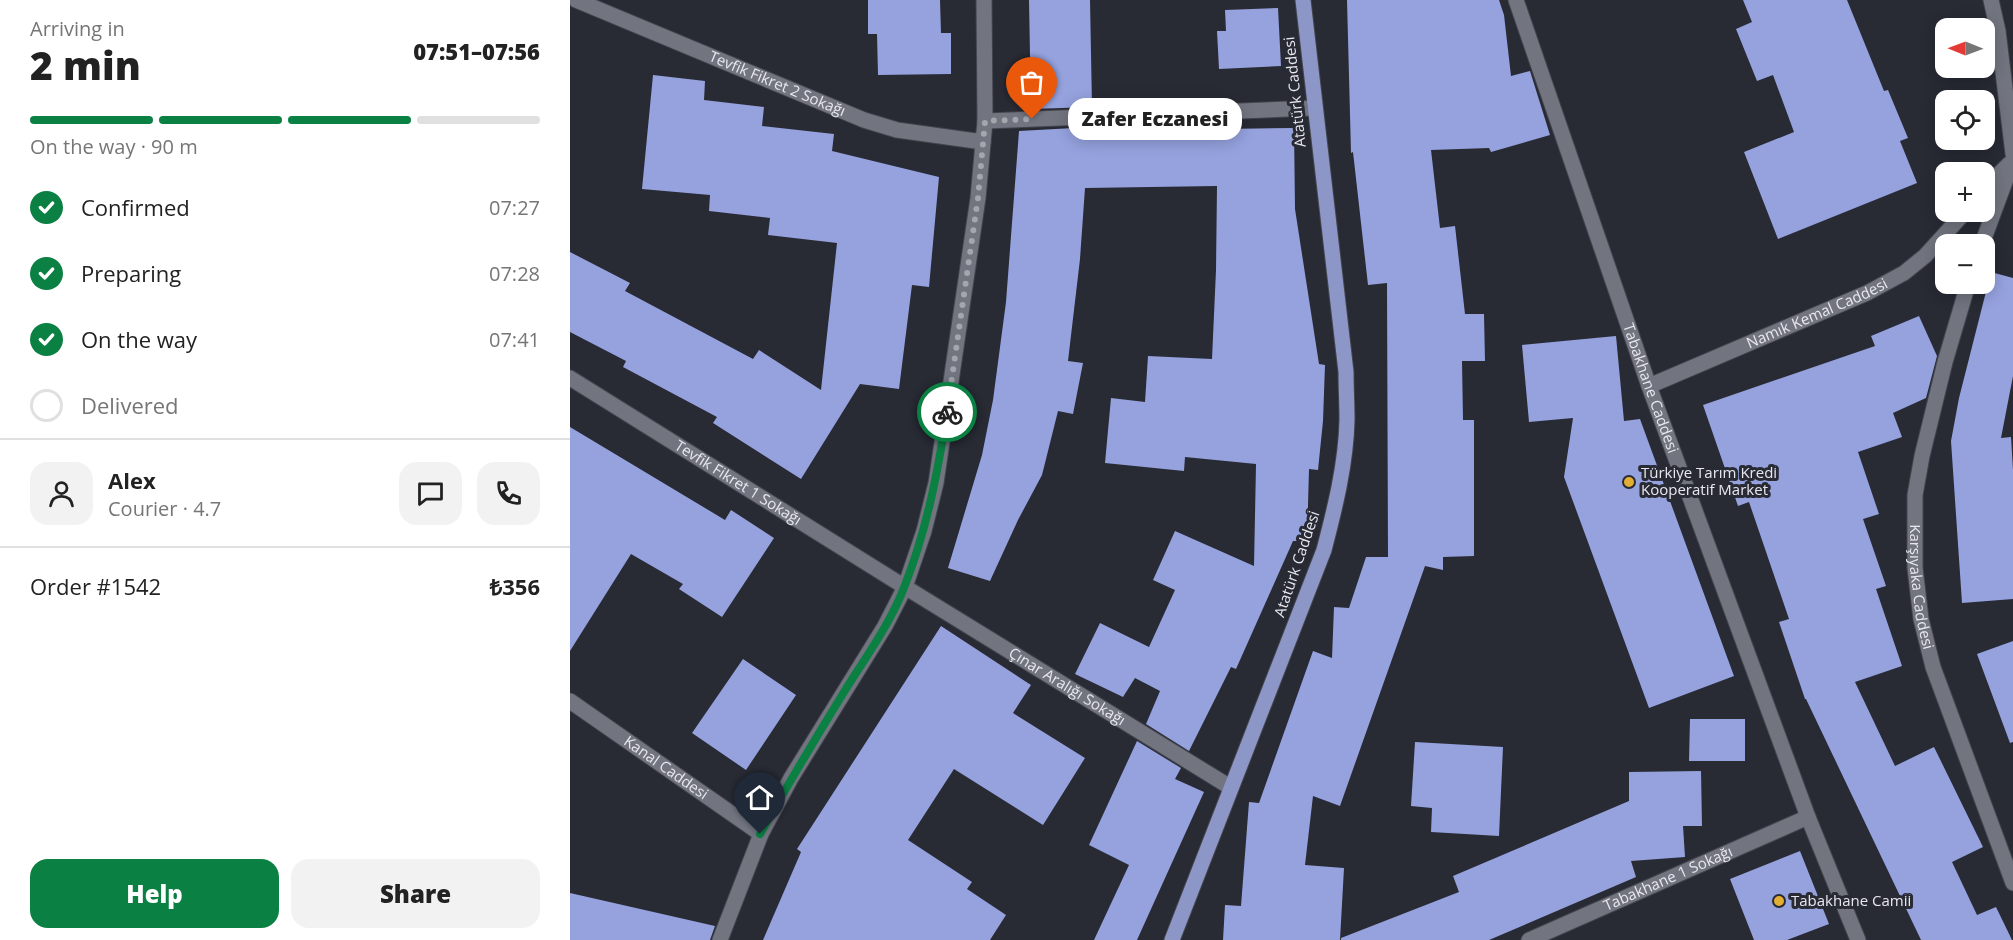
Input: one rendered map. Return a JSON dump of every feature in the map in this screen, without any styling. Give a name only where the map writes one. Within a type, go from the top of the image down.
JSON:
[{"type":"main road","name":"Atatürk Caddesi","points":[[1172,940],[1324,550],[1342,468],[1347,421],[1346,372],[1303,0]]},
{"type":"street","name":"Tevfik Fikret 2 Sokağı","points":[[576,0],[864,120],[897,130],[983,142]]},
{"type":"street","points":[[720,940],[760,834],[791,778],[885,626],[905,587],[924,531],[936,483],[978,198],[985,121],[984,0]]},
{"type":"street","name":"Tabakhane Caddesi","points":[[1516,0],[1649,386],[1855,939]]},
{"type":"street","points":[[1991,0],[2006,33],[2013,154]]},
{"type":"street","points":[[985,121],[1314,108]]},
{"type":"street","points":[[1995,178],[2013,160]]},
{"type":"street","points":[[1986,234],[2013,160]]},
{"type":"street","name":"Namık Kemal Caddesi","points":[[1649,386],[1867,293],[1904,273],[1925,256],[1956,222]]},
{"type":"street","name":"Karşıyaka Caddesi","points":[[1965,294],[1922,456],[1915,495],[1915,568],[1921,619],[1933,667],[2013,883]]},
{"type":"street","name":"Tevfik Fikret 1 Sokağı","points":[[570,378],[905,587]]},
{"type":"street","name":"Çınar Aralığı Sokağı","points":[[905,587],[1230,787]]},
{"type":"street","name":"Kanal Caddesi","points":[[570,701],[760,834]]},
{"type":"street","name":"Tabakhane 1 Sokağı","points":[[1528,940],[1808,817]]},
{"type":"building","points":[[868,0],[940,0],[941,33],[951,33],[951,74],[878,75],[877,34],[868,34]]},
{"type":"building","points":[[1029,0],[1090,0],[1092,107],[1031,109]]},
{"type":"building","points":[[1347,0],[1499,0],[1504,15],[1511,76],[1530,71],[1550,135],[1491,152],[1489,148],[1431,150],[1440,228],[1455,226],[1465,314],[1484,314],[1485,361],[1462,361],[1463,420],[1474,420],[1474,556],[1443,557],[1443,570],[1425,566],[1340,806],[1313,796],[1305,865],[1344,868],[1340,940],[1223,940],[1225,905],[1241,906],[1249,802],[1259,803],[1313,651],[1332,658],[1334,607],[1349,608],[1366,557],[1388,557],[1387,283],[1368,285],[1353,152],[1351,153]]},
{"type":"building","points":[[1743,0],[1847,0],[1884,91],[1888,90],[1908,138],[1900,141],[1917,183],[1778,239],[1744,152],[1794,132],[1773,75],[1757,81],[1736,29],[1752,22]]},
{"type":"building","points":[[1278,8],[1281,66],[1219,69],[1217,31],[1226,31],[1225,10]]},
{"type":"building","points":[[653,75],[705,81],[704,100],[764,107],[762,126],[834,134],[832,151],[939,177],[929,287],[912,285],[899,389],[860,384],[801,479],[713,423],[717,417],[623,367],[626,361],[570,332],[570,252],[630,283],[625,291],[753,359],[759,350],[821,390],[837,243],[768,235],[770,218],[709,211],[710,195],[642,189]]},
{"type":"building","points":[[1092,127],[1092,131],[1294,128],[1295,209],[1319,364],[1325,365],[1318,470],[1309,469],[1307,541],[1293,541],[1236,669],[1231,667],[1189,751],[1146,724],[1160,691],[1135,678],[1123,697],[1075,674],[1100,623],[1149,647],[1175,590],[1153,580],[1175,531],[1254,566],[1256,464],[1185,457],[1184,471],[1105,463],[1111,398],[1145,402],[1148,356],[1212,359],[1217,186],[1085,188],[1080,259],[1068,361],[1083,363],[1073,414],[1058,411],[1042,475],[990,581],[948,568],[982,455],[993,400],[1006,302],[1019,131]]},
{"type":"building","points":[[1995,273],[2013,278],[2013,376],[2001,438],[2011,437],[2013,599],[1962,603],[1951,441],[1959,398],[1985,294],[1995,294]]},
{"type":"building","points":[[1919,316],[1937,356],[1926,398],[1893,413],[1902,437],[1858,452],[1879,514],[1863,519],[1886,586],[1876,589],[1902,666],[1855,682],[1895,766],[1934,747],[1983,847],[1952,862],[1977,915],[1996,907],[2012,940],[1921,940],[1805,699],[1779,622],[1789,619],[1749,502],[1738,506],[1703,405],[1875,346],[1871,336]]},
{"type":"building","points":[[1616,336],[1624,421],[1640,419],[1734,676],[1649,708],[1564,477],[1573,418],[1529,422],[1522,345]]},
{"type":"building","points":[[570,427],[725,520],[731,510],[774,538],[722,617],[679,589],[683,584],[631,554],[570,651]]},
{"type":"building","points":[[941,626],[1031,685],[1013,713],[1085,758],[1043,825],[954,769],[908,840],[972,882],[967,889],[1006,915],[990,940],[763,940],[801,852],[797,849]]},
{"type":"building","points":[[2013,641],[2013,742],[2010,743],[1977,654]]},
{"type":"building","points":[[743,659],[796,695],[746,770],[692,733]]},
{"type":"building","points":[[1690,719],[1745,719],[1745,761],[1689,761]]},
{"type":"building","points":[[1137,741],[1181,768],[1175,779],[1204,792],[1137,940],[1094,940],[1129,865],[1089,845]]},
{"type":"building","points":[[1415,742],[1503,747],[1499,836],[1431,832],[1432,808],[1411,806]]},
{"type":"building","points":[[1701,771],[1702,826],[1683,826],[1685,857],[1631,861],[1636,877],[1489,940],[1341,940],[1341,938],[1459,892],[1453,876],[1629,801],[1629,772]]},
{"type":"building","name":"Tabakhane Camii","points":[[1800,851],[1829,924],[1787,940],[1754,940],[1730,879]]},
{"type":"building","points":[[570,893],[715,926],[710,940],[570,940]]},
{"type":"way so far","points":[[947,412],[978,198],[985,121],[1032,119]]},
{"type":"place","name":"Zafer Eczanesi","points":[[1032,119]]},
{"type":"place","name":"Türkiye Tarım Kredi Kooperatif Market","points":[[1629,482]]},
{"type":"place","name":"Tabakhane Camii","points":[[1779,901]]},
{"type":"route","points":[[760,834],[791,778],[885,626],[905,587],[924,531],[936,483],[947,412]]}]
